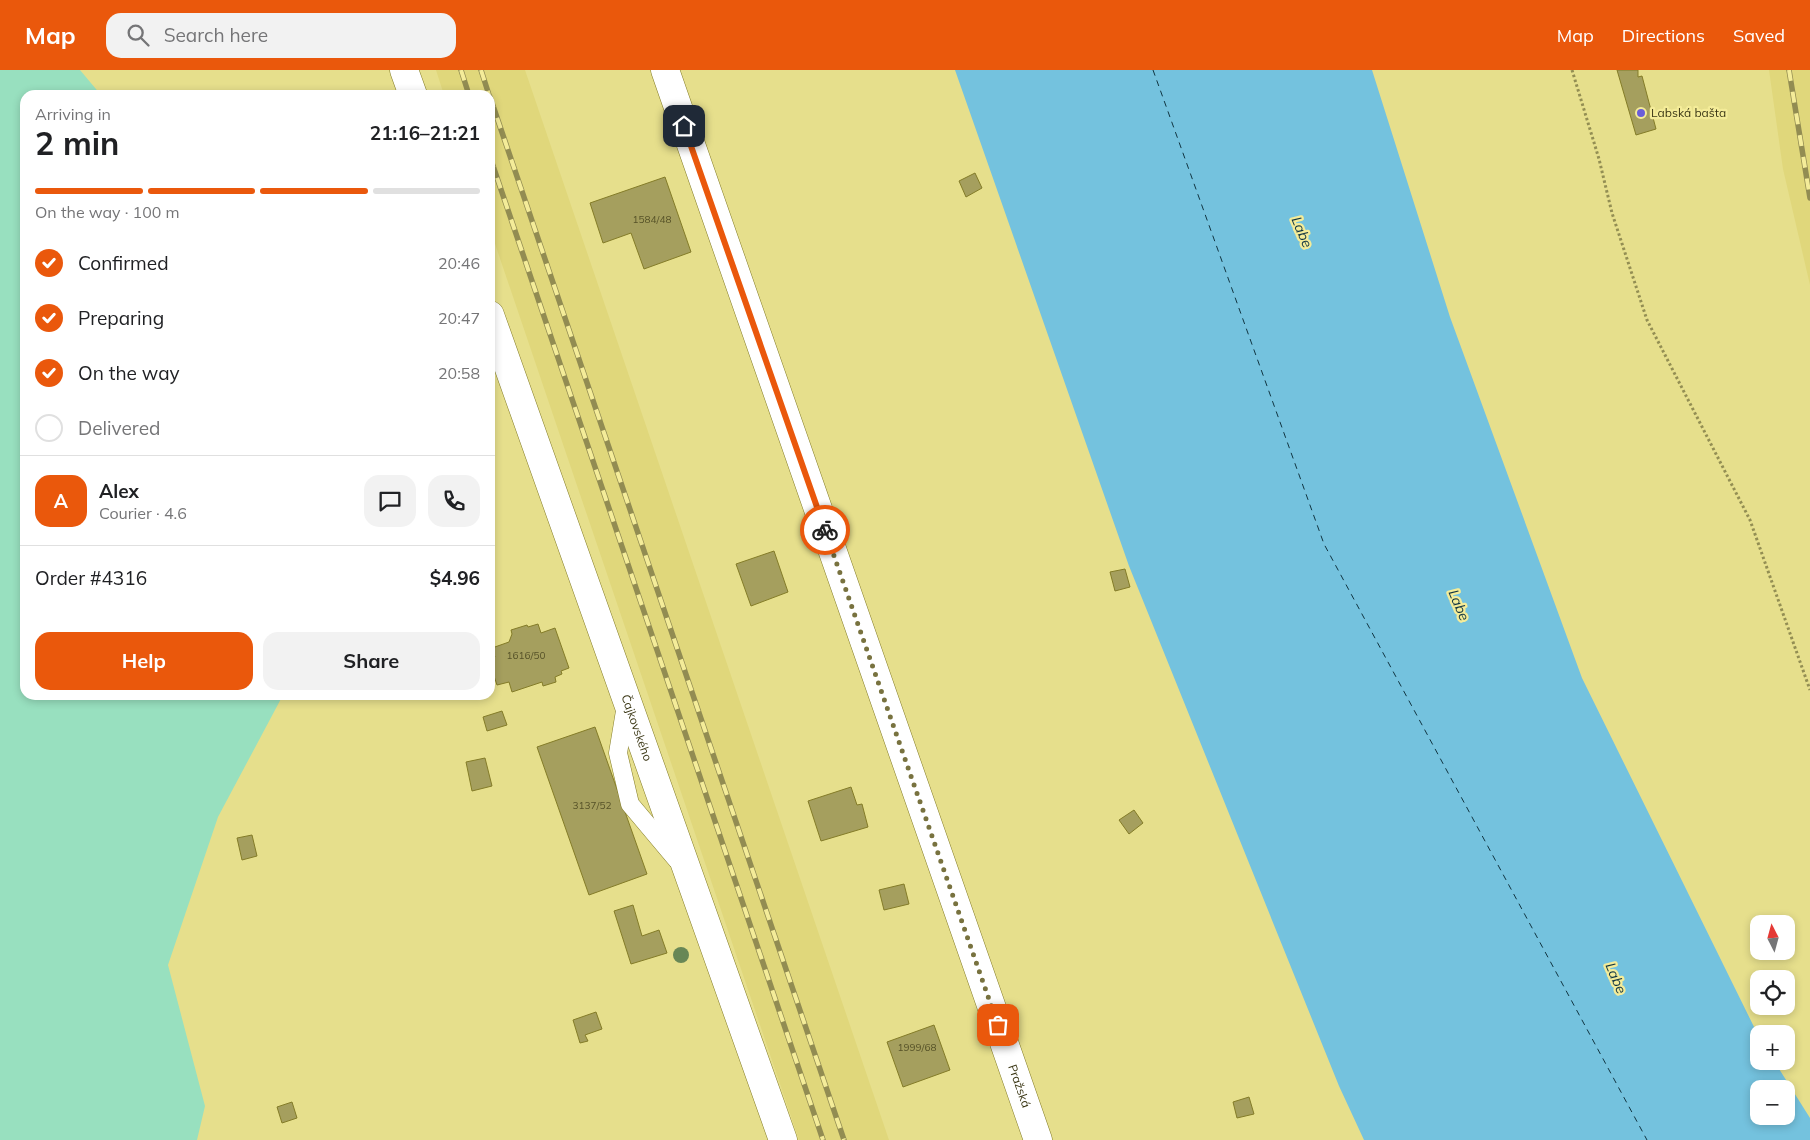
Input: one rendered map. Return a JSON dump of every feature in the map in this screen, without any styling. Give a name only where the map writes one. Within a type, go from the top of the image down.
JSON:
[{"type":"main road","points":[[404,70],[411,90]]},
{"type":"main road","name":"Pražská","points":[[665,70],[1038,1140]]},
{"type":"main road","name":"Čajkovského","points":[[495,329],[783,1140]]},
{"type":"path","points":[[1572,70],[1599,159],[1612,213],[1648,320],[1750,520],[1810,690]]},
{"type":"shaded area","points":[[436,70],[525,70],[889,1140],[799,1140],[495,244],[495,90],[442,90]]},
{"type":"shaded area","points":[[1769,70],[1810,70],[1810,285],[1783,169]]},
{"type":"green space","points":[[0,70],[80,70],[97,90],[20,90],[20,700],[280,700],[218,817],[168,965],[205,1106],[197,1140],[0,1140]]},
{"type":"water","name":"Labe","points":[[955,70],[1372,70],[1450,317],[1582,678],[1753,1025],[1750,1025],[1750,1070],[1780,1070],[1786,1080],[1750,1080],[1750,1125],[1795,1125],[1795,1094],[1810,1118],[1810,1140],[1364,1140],[1339,1086],[1129,566]]},
{"type":"building","name":"Labská bašta","points":[[1617,70],[1638,70],[1638,77],[1642,76],[1656,129],[1636,135]]},
{"type":"building","points":[[975,173],[982,188],[966,197],[959,181]]},
{"type":"building","points":[[665,177],[691,252],[644,269],[631,233],[603,243],[590,203]]},
{"type":"building","points":[[774,551],[788,592],[751,606],[736,564]]},
{"type":"building","points":[[1125,569],[1130,587],[1115,591],[1110,572]]},
{"type":"building","points":[[538,624],[541,633],[555,628],[569,668],[561,671],[562,674],[555,677],[556,682],[543,686],[542,682],[512,692],[509,682],[497,685],[495,679],[495,647],[509,642],[512,634],[511,630],[527,625],[528,627]]},
{"type":"building","points":[[502,711],[507,725],[487,731],[483,717]]},
{"type":"building","points":[[595,727],[647,874],[589,895],[537,747]]},
{"type":"building","points":[[485,758],[492,786],[472,791],[466,762]]},
{"type":"building","points":[[851,787],[857,805],[862,804],[868,827],[821,841],[808,801]]},
{"type":"building","points":[[1134,810],[1143,823],[1129,834],[1119,820]]},
{"type":"building","points":[[252,835],[257,856],[242,860],[237,838]]},
{"type":"building","points":[[904,884],[909,904],[884,910],[879,890]]},
{"type":"building","points":[[633,905],[642,936],[659,930],[667,953],[631,964],[614,911]]},
{"type":"building","points":[[596,1012],[602,1029],[585,1035],[588,1041],[580,1043],[573,1020]]},
{"type":"building","points":[[934,1025],[950,1070],[903,1087],[887,1042]]},
{"type":"building","points":[[1249,1097],[1254,1114],[1237,1118],[1233,1102]]},
{"type":"building","points":[[292,1102],[297,1118],[282,1123],[277,1107]]},
{"type":"ferry route","points":[[1153,70],[1324,544],[1647,1140]]},
{"type":"railway","points":[[461,70],[467,90]]},
{"type":"railway","points":[[481,70],[487,90]]},
{"type":"railway","points":[[1789,70],[1810,198]]},
{"type":"railway","points":[[495,112],[844,1140]]},
{"type":"railway","points":[[495,172],[823,1140]]},
{"type":"way so far","points":[[825,530],[998,1025]]},
{"type":"place","name":"Labská bašta","points":[[1641,113]]},
{"type":"route","points":[[684,126],[825,530]]}]
